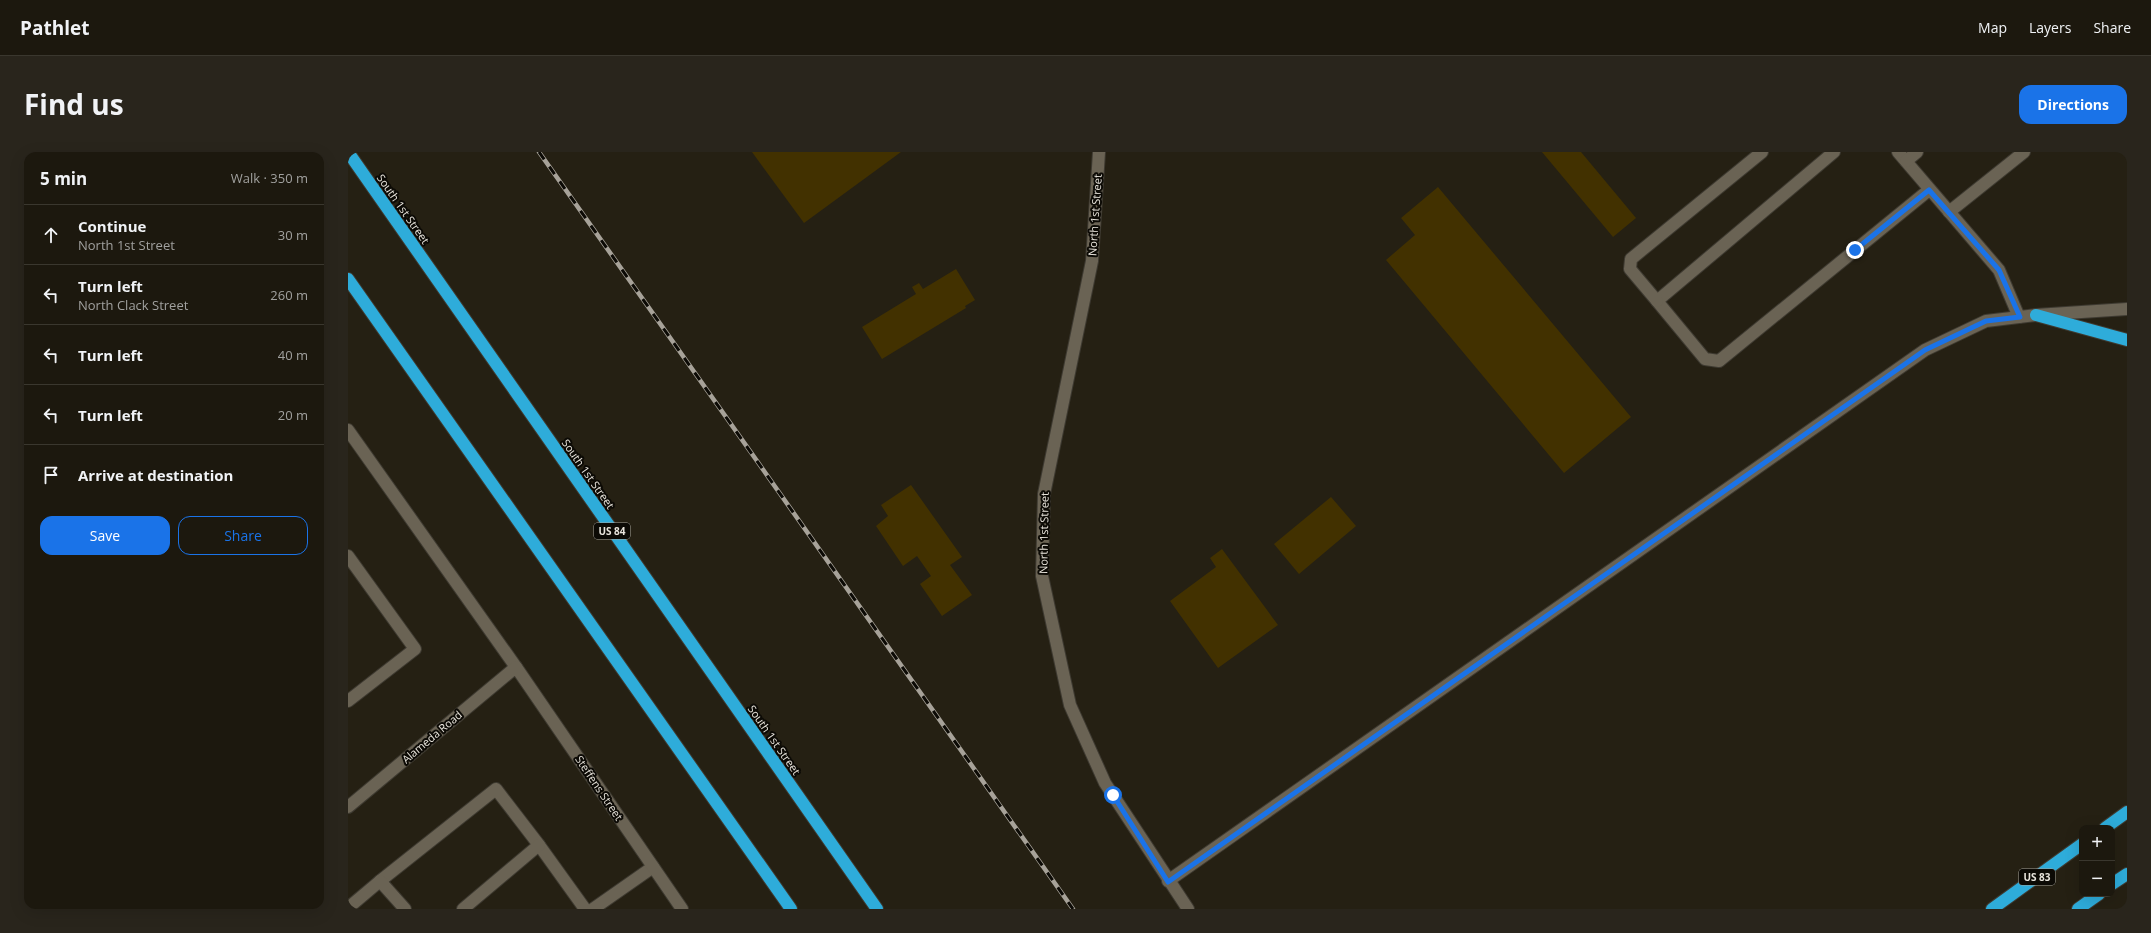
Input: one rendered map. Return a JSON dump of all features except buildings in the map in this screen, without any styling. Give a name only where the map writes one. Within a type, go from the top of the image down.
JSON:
[{"type":"highway","name":"South 1st Street","points":[[348,152],[876,909]]},
{"type":"highway","points":[[348,279],[790,909]]},
{"type":"highway","points":[[2036,315],[2127,340]]},
{"type":"highway","points":[[2109,825],[2127,812]]},
{"type":"highway","name":"US 83","points":[[1992,909],[2079,846]]},
{"type":"highway","points":[[843,862],[869,909]]},
{"type":"highway","points":[[2115,882],[2127,874]]},
{"type":"highway","points":[[2078,909],[2095,897]]},
{"type":"street","name":"North 1st Street","points":[[1099,152],[1092,261],[1044,494],[1042,576],[1070,705],[1105,783],[1168,882],[1188,909]]},
{"type":"street","points":[[1762,152],[1631,259],[1630,269],[1705,359],[1719,361],[1929,190]]},
{"type":"street","points":[[1657,301],[1834,152]]},
{"type":"street","points":[[1917,152],[1902,157],[1999,270],[2020,317]]},
{"type":"street","points":[[1949,212],[2024,152]]},
{"type":"street","points":[[1168,882],[1925,350],[1986,321],[2036,315],[2127,309]]},
{"type":"street","points":[[348,430],[516,667]]},
{"type":"street","points":[[348,556],[415,649],[348,701]]},
{"type":"street","name":"Alameda Road","points":[[348,807],[516,667]]},
{"type":"street","name":"Steffens Street","points":[[516,667],[682,909]]},
{"type":"street","points":[[348,908],[496,790],[539,845],[585,909]]},
{"type":"street","points":[[463,909],[539,845]]},
{"type":"street","points":[[592,909],[652,867]]},
{"type":"street","points":[[380,881],[405,909]]},
{"type":"railway","points":[[539,152],[1073,909]]},
{"type":"route","points":[[1113,795],[1168,882],[1925,350],[1986,321],[2020,317],[1999,270],[1929,190],[1855,250]]}]
